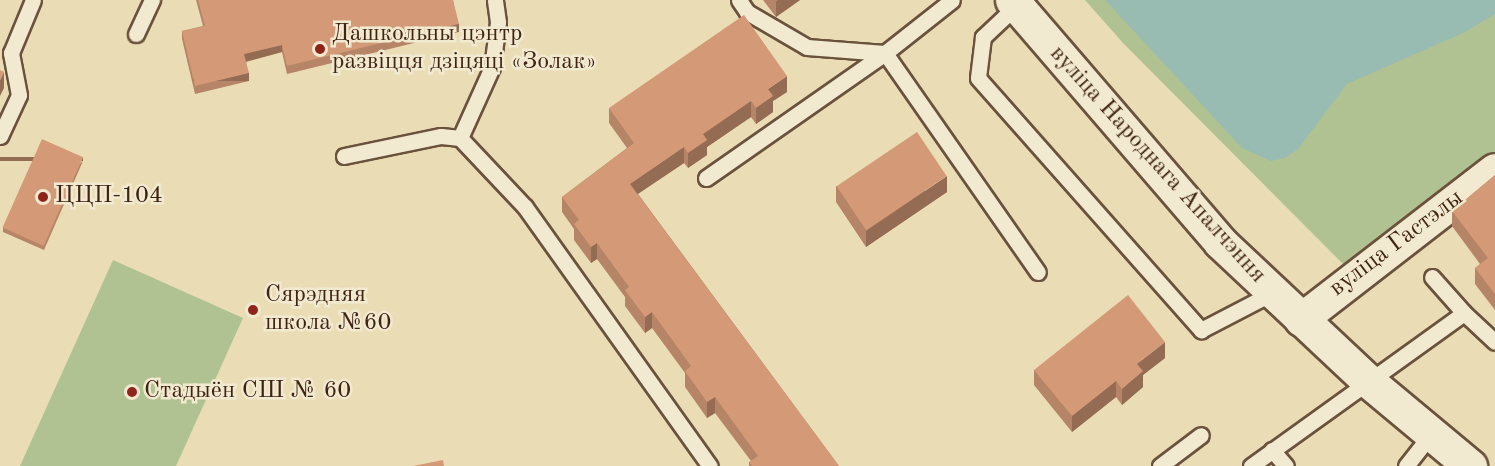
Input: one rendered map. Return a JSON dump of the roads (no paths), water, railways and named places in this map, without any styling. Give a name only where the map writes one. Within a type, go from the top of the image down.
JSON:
[{"type":"street","name":"вуліца Народнага Апалчэння","points":[[1014,2],[1213,234],[1300,320],[1368,381],[1470,466]]},
{"type":"street","name":"вуліца Гастэлы","points":[[1300,320],[1495,170]]},
{"type":"lane","points":[[0,136],[19,95],[11,53],[33,0]]},
{"type":"lane","points":[[136,34],[152,0]]},
{"type":"lane","points":[[460,138],[492,67],[498,22],[495,0]]},
{"type":"lane","points":[[739,0],[747,12],[807,47],[885,53]]},
{"type":"lane","points":[[706,178],[885,53],[952,0]]},
{"type":"lane","points":[[1014,2],[983,37],[978,78],[1201,330],[1272,293]]},
{"type":"lane","points":[[885,53],[1038,272]]},
{"type":"lane","points":[[344,156],[441,136],[460,138],[525,207],[711,466]]},
{"type":"lane","points":[[1432,277],[1464,313],[1495,342]]},
{"type":"lane","points":[[1251,466],[1464,313]]},
{"type":"lane","points":[[1406,466],[1432,433]]},
{"type":"lane","points":[[1160,466],[1201,435]]},
{"type":"lane","points":[[1272,450],[1286,466]]},
{"type":"water","points":[[1105,0],[1495,0],[1495,14],[1463,33],[1347,84],[1298,149],[1285,158],[1271,161],[1242,148]]},
{"type":"place","name":"Дашкольны цэнтр развіцця дзіцяці «Золак»","points":[[320,49]]},
{"type":"place","name":"ЦЦП-104","points":[[43,197]]},
{"type":"place","name":"Сярэдняя школа №60","points":[[253,310]]},
{"type":"place","name":"Стадыён СШ № 60","points":[[132,392]]}]
